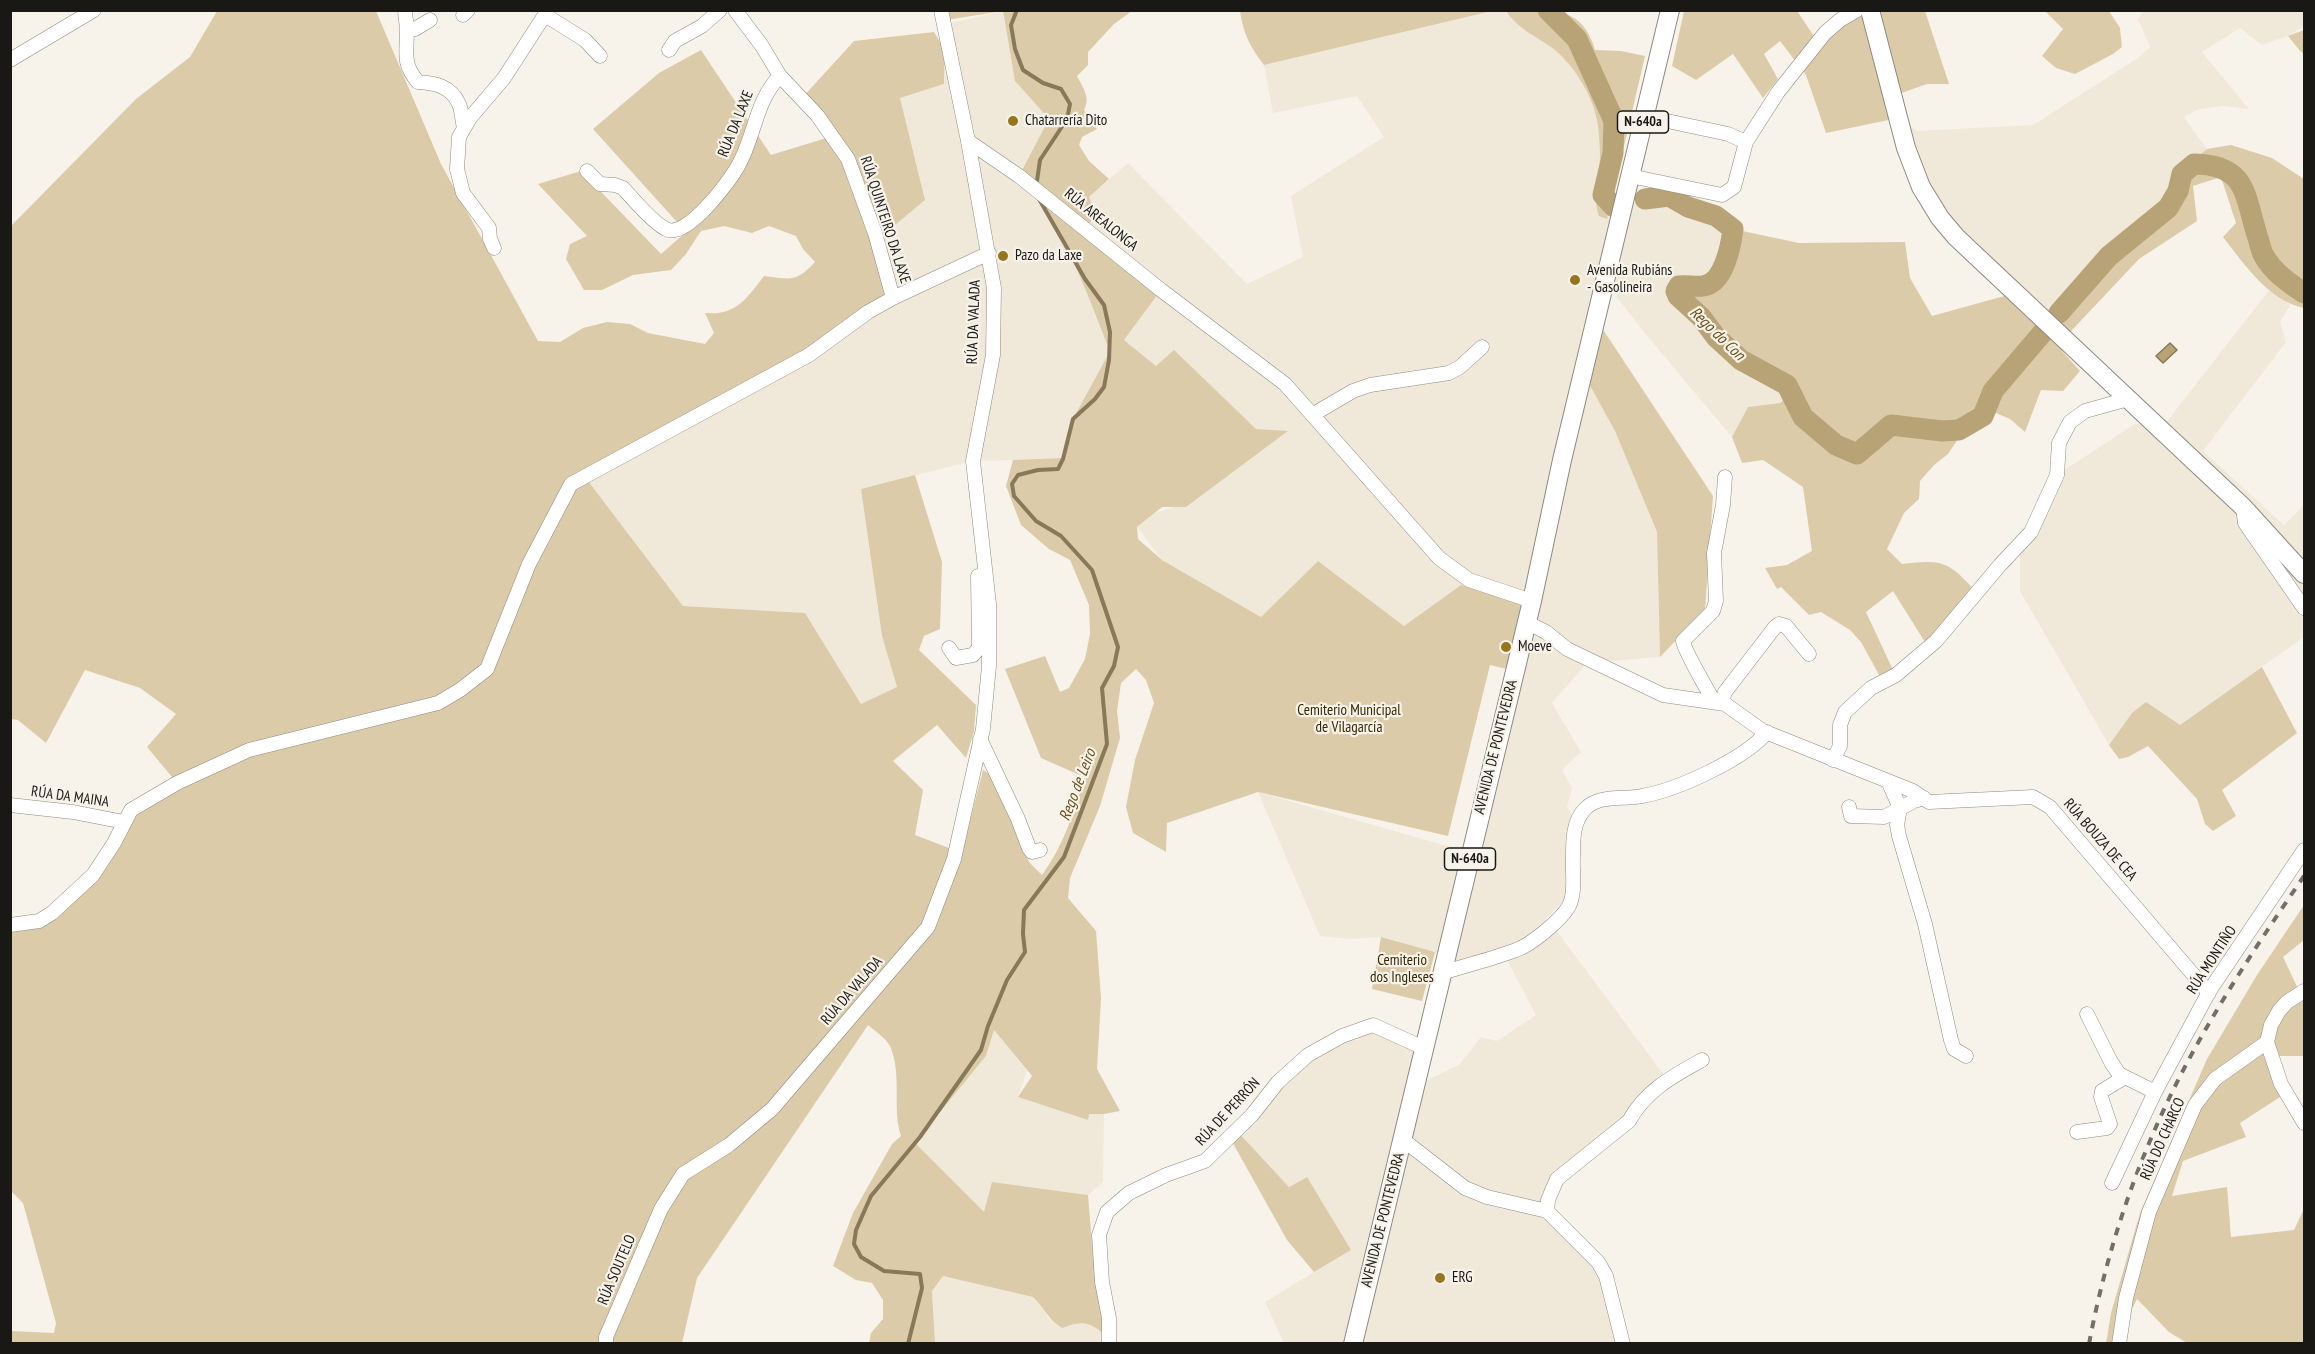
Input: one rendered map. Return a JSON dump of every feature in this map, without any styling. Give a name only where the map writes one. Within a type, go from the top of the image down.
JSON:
[{"type":"main road","name":"AVENIDA DE PONTEVEDRA","points":[[1353,1344],[1532,601],[1562,460],[1670,10]]},
{"type":"main road","points":[[1870,10],[1906,148],[1921,188],[1956,237],[2243,507],[2304,574]]},
{"type":"street","points":[[10,60],[94,10]]},
{"type":"street","points":[[405,10],[407,29],[405,50],[410,72],[418,82],[434,83],[447,88],[460,105],[464,128]]},
{"type":"street","points":[[669,50],[675,41],[702,26],[720,10]]},
{"type":"street","name":"RÚA QUINTEIRO DA LAXE","points":[[735,10],[762,46],[780,76],[817,115],[849,159],[875,233],[893,298]]},
{"type":"street","points":[[940,10],[968,141]]},
{"type":"street","points":[[1630,176],[1722,195],[1734,187],[1746,142],[1778,93],[1825,33],[1850,12]]},
{"type":"street","points":[[494,248],[489,239],[489,228],[463,193],[457,170],[459,137],[470,118],[504,78],[514,59],[546,13],[585,40],[600,56]]},
{"type":"street","points":[[407,29],[415,29],[430,20]]},
{"type":"street","name":"RÚA DA LAXE","points":[[587,171],[600,184],[623,188],[666,230],[677,231],[689,224],[724,187],[738,166],[768,87],[780,76]]},
{"type":"street","points":[[1644,116],[1728,134],[1746,142]]},
{"type":"street","name":"RÚA DA VALADA","points":[[661,1209],[683,1174],[729,1145],[772,1109],[928,927],[954,859],[981,739],[989,666],[989,604],[973,461],[993,355],[994,288],[968,141]]},
{"type":"street","name":"RÚA AREALONGA","points":[[968,141],[1019,176],[1161,290],[1285,384],[1438,558],[1469,580],[1532,601]]},
{"type":"street","points":[[10,925],[39,921],[52,913],[93,874],[114,843],[131,810],[177,783],[249,750],[438,703],[460,690],[487,669],[530,564],[571,484],[808,356],[868,312],[893,298],[989,253]]},
{"type":"street","points":[[1312,415],[1353,391],[1370,385],[1449,373],[1460,367],[1482,347]]},
{"type":"street","points":[[1833,760],[1840,747],[1840,724],[1845,712],[1871,688],[1896,675],[1936,642],[2000,565],[2031,532],[2057,475],[2059,443],[2070,422],[2085,411],[2128,399]]},
{"type":"street","points":[[1720,703],[1684,648],[1683,641],[1713,611],[1716,601],[1714,554],[1723,505],[1725,477]]},
{"type":"street","points":[[2243,507],[2245,523],[2304,608]]},
{"type":"street","name":"RÚA DA VALADA","points":[[949,648],[956,658],[973,655],[979,648],[978,560],[982,541]]},
{"type":"street","name":"RÚA BOUZA DE CEA","points":[[1526,622],[1546,632],[1567,649],[1663,695],[1720,703],[1767,732],[1913,791],[1929,802],[2033,797],[2050,807],[2209,993]]},
{"type":"street","points":[[1720,703],[1725,692],[1779,624],[1786,626],[1809,654]]},
{"type":"street","points":[[1442,973],[1518,950],[1558,918],[1569,906],[1576,823],[1585,809],[1595,802],[1641,797],[1691,780],[1736,757],[1759,742],[1767,732]]},
{"type":"street","points":[[981,739],[1029,848],[1032,852],[1040,850]]},
{"type":"street","points":[[1888,781],[1900,808],[1897,825],[1899,836],[1925,924],[1954,1049],[1966,1056]]},
{"type":"street","name":"RÚA BOUZA DE CEA","points":[[1849,807],[1851,816],[1884,817],[1924,798]]},
{"type":"street","name":"RÚA DA MAINA","points":[[10,805],[73,812],[124,822]]},
{"type":"street","name":"RÚA MONTIÑO","points":[[2112,1183],[2156,1092],[2209,993],[2304,850]]},
{"type":"street","points":[[2304,991],[2278,1011],[2271,1025],[2267,1042],[2281,1084],[2304,1123]]},
{"type":"street","points":[[2087,1014],[2119,1074],[2156,1092]]},
{"type":"street","name":"RÚA DE PERRÓN","points":[[1108,1344],[1109,1318],[1102,1282],[1099,1235],[1107,1212],[1129,1193],[1166,1175],[1205,1161],[1252,1115],[1286,1075],[1308,1055],[1342,1036],[1372,1025],[1424,1048]]},
{"type":"street","name":"RÚA DO CHARCO","points":[[2119,1344],[2126,1298],[2149,1212],[2195,1106],[2215,1079],[2267,1042]]},
{"type":"street","points":[[1547,1211],[1548,1200],[1557,1179],[1629,1121],[1635,1109],[1661,1084],[1702,1060]]},
{"type":"street","points":[[2077,1132],[2106,1128],[2110,1124],[2101,1097],[2102,1091],[2126,1077]]},
{"type":"street","points":[[1402,1139],[1465,1188],[1487,1197],[1547,1211],[1598,1262],[1606,1276],[1623,1344]]},
{"type":"street","name":"RÚA SOUTELO","points":[[606,1344],[606,1337],[661,1209]]},
{"type":"shaded area","points":[[1511,10],[1577,39],[1610,109],[1603,195],[1613,207],[1669,196],[1716,216],[1733,229],[1730,251],[1715,282],[1704,286],[1679,286],[1676,291],[1678,296],[1701,317],[1716,337],[1741,360],[1787,385],[1792,394],[1780,403],[1748,407],[1732,437],[1605,282],[1583,373],[1615,431],[1657,532],[1660,657],[1587,663],[1552,703],[1581,752],[1562,770],[1572,788],[1567,807],[1576,823],[1570,900],[1561,903],[1547,918],[1667,1079],[1557,1179],[1547,1211],[1606,1276],[1623,1343],[1284,1343],[1265,1302],[1350,1250],[1306,1177],[1289,1187],[1237,1131],[1308,1055],[1373,1025],[1424,1048],[1417,1077],[1427,1080],[1459,1065],[1481,1037],[1497,1041],[1536,1015],[1503,952],[1452,966],[1435,952],[1381,937],[1348,939],[1320,936],[1258,792],[1471,853],[1534,609],[1461,585],[1404,626],[1318,561],[1261,617],[1162,560],[1137,527],[1155,513],[1195,500],[1288,431],[1256,430],[1174,351],[1156,366],[1124,340],[1161,290],[1085,229],[1089,197],[1128,163],[1247,284],[1303,257],[1291,196],[1384,137],[1357,96],[1273,113],[1264,65],[1492,11]]},
{"type":"shaded area","points":[[1003,11],[1015,81],[1049,119],[1046,126],[1038,198],[1070,252],[1110,351],[1073,419],[1063,459],[973,461],[861,489],[882,636],[897,687],[862,706],[805,613],[683,606],[584,477],[925,200],[900,98],[944,84],[951,23]]},
{"type":"shaded area","points":[[2143,11],[2304,11],[2304,26],[2288,36],[2262,45],[2240,28],[2202,52],[2249,109],[2223,106],[2199,109],[2184,117],[2207,149],[2175,174],[2167,204],[2103,255],[2041,317],[1940,218],[1898,118],[1917,131],[2033,125],[2138,58],[2150,47],[2138,19]]},
{"type":"shaded area","points":[[2270,289],[2290,305],[2280,322],[2286,342],[2203,451],[2284,525],[2304,505],[2304,637],[2180,725],[2132,713],[2109,745],[2020,591],[2020,543],[2058,469],[2066,469],[2135,424],[2168,420]]},
{"type":"shaded area","points":[[2170,343],[2177,350],[2163,363],[2156,356]]},
{"type":"shaded area","points":[[994,1030],[1027,1071],[1018,1097],[1088,1120],[1088,1114],[1104,1114],[1103,1182],[1088,1195],[1024,1186],[985,1213],[911,1149],[986,1056]]},
{"type":"shaded area","points":[[943,1276],[1033,1297],[1049,1319],[1090,1323],[1109,1338],[1108,1343],[935,1343],[932,1291]]},
{"type":"green space","points":[[1240,10],[1492,11],[1264,65],[1248,40]]},
{"type":"green space","name":"Cemiterio Municipal de Vilagarcía","points":[[217,11],[376,11],[441,164],[538,341],[560,342],[583,328],[607,322],[630,324],[648,333],[705,344],[714,333],[705,313],[725,312],[740,304],[764,276],[792,278],[803,273],[815,262],[803,249],[796,236],[769,226],[752,233],[724,226],[701,231],[686,254],[671,270],[633,275],[602,290],[584,290],[566,259],[570,244],[587,236],[538,184],[581,171],[661,254],[686,232],[593,129],[659,73],[701,50],[771,155],[833,136],[802,98],[854,41],[934,32],[945,50],[944,84],[900,98],[925,200],[877,240],[893,298],[809,355],[585,477],[683,606],[805,613],[861,704],[897,687],[882,636],[861,489],[915,475],[942,562],[940,629],[924,636],[919,650],[976,705],[974,731],[966,758],[937,725],[893,761],[923,790],[915,835],[962,853],[983,770],[991,775],[1029,862],[1042,875],[1062,840],[1084,777],[1041,758],[1005,669],[1045,656],[1060,692],[1069,688],[1085,659],[1090,634],[1089,605],[1070,560],[1049,549],[1021,525],[1006,486],[1013,460],[1063,458],[1073,419],[1110,351],[1082,281],[1061,237],[1049,216],[1019,176],[1049,119],[1015,81],[1003,11],[1132,11],[1114,24],[1088,52],[1088,65],[1077,76],[1087,101],[1084,110],[1097,129],[1082,137],[1079,145],[1089,161],[1109,179],[1089,197],[1096,215],[1085,229],[1161,290],[1124,340],[1156,366],[1174,350],[1256,429],[1288,431],[1186,507],[1162,507],[1137,527],[1138,539],[1162,560],[1261,617],[1318,561],[1404,626],[1461,585],[1530,607],[1515,671],[1490,665],[1448,836],[1258,792],[1167,823],[1166,852],[1133,833],[1126,807],[1135,760],[1154,703],[1146,680],[1136,669],[1121,683],[1117,711],[1120,738],[1100,806],[1070,878],[1068,898],[1096,931],[1101,998],[1097,1069],[1120,1111],[1089,1114],[1088,1120],[1018,1097],[1032,1076],[994,1030],[986,1056],[915,1143],[984,1212],[992,1182],[1088,1195],[1093,1256],[1102,1282],[1109,1338],[1087,1324],[1062,1328],[1049,1317],[1033,1297],[943,1276],[932,1291],[935,1343],[869,1343],[871,1333],[883,1319],[883,1300],[872,1283],[856,1280],[833,1266],[853,1213],[892,1144],[901,1136],[897,1115],[896,1071],[891,1048],[868,1025],[697,1278],[682,1343],[11,1343],[11,1331],[54,1333],[56,1323],[23,1203],[11,1191],[11,925],[39,921],[93,875],[131,810],[177,783],[147,747],[176,714],[140,688],[85,670],[46,743],[18,720],[11,719],[11,226],[136,99],[190,57]]},
{"type":"green space","points":[[942,11],[1003,11],[946,20]]},
{"type":"green space","points":[[1506,11],[1561,12],[1581,24],[1589,35],[1595,50],[1621,51],[1645,56],[1607,219],[1599,216],[1597,209],[1599,139],[1595,111],[1587,91],[1576,73],[1555,50],[1524,29]]},
{"type":"green space","points":[[1684,11],[1797,11],[1820,45],[1851,19],[1870,15],[1869,11],[1925,11],[1949,84],[1927,84],[1893,96],[1898,118],[1826,133],[1806,75],[1780,41],[1764,54],[1778,79],[1763,98],[1733,54],[1696,80],[1672,66]]},
{"type":"green space","points":[[2045,11],[2109,11],[2120,28],[2122,47],[2075,74],[2056,68],[2042,56],[2063,29]]},
{"type":"green space","points":[[2304,30],[2304,54],[2288,36]]},
{"type":"green space","points":[[2231,145],[2272,158],[2304,179],[2304,308],[2291,304],[2269,290],[2223,237],[2236,223],[2221,177],[2193,186],[2197,221],[2139,259],[2065,339],[2062,351],[2080,371],[2063,391],[2041,390],[2025,432],[2010,419],[1996,413],[1958,439],[1948,454],[1920,481],[1919,499],[1904,513],[1887,549],[1902,564],[1928,562],[1945,565],[1977,593],[1928,647],[1893,591],[1866,612],[1893,670],[1883,682],[1861,642],[1850,630],[1821,612],[1809,615],[1781,587],[1777,589],[1765,568],[1787,565],[1812,551],[1803,487],[1763,460],[1742,463],[1732,437],[1748,407],[1780,403],[1792,394],[1779,381],[1741,360],[1716,337],[1689,304],[1678,296],[1679,286],[1700,287],[1716,278],[1725,263],[1733,229],[1799,243],[1905,242],[1910,278],[1932,316],[2015,293],[2041,317],[2103,255],[2167,204],[2175,174],[2207,149]]},
{"type":"green space","points":[[1596,319],[1713,496],[1705,610],[1660,657],[1657,532],[1615,431],[1583,373]]},
{"type":"green space","points":[[2262,667],[2297,733],[2222,790],[2236,816],[2213,831],[2205,824],[2197,799],[2148,746],[2128,757],[2119,759],[2109,745],[2132,713],[2146,702],[2180,725]]},
{"type":"green space","points":[[2304,905],[2304,940],[2283,957],[2300,993],[2304,991],[2304,1056],[2271,1056],[2280,1097],[2240,1123],[2246,1137],[2183,1161],[2172,1196],[2227,1187],[2231,1237],[2294,1230],[2304,1209],[2304,1343],[2187,1343],[2169,1332],[2137,1299],[2131,1311],[2125,1343],[2106,1344],[2111,1313],[2140,1213],[2207,1059],[2257,975]]},
{"type":"green space","name":"Cemiterio dos Ingleses","points":[[1381,937],[1435,952],[1422,1001],[1372,989]]},
{"type":"green space","points":[[1237,1131],[1289,1187],[1307,1177],[1351,1250],[1314,1272],[1287,1240],[1230,1138]]},
{"type":"waterway","name":"Rego de Leiro","points":[[1017,10],[1011,25],[1015,49],[1023,70],[1043,83],[1061,89],[1070,104],[1067,119],[1040,160],[1037,181]]},
{"type":"waterway","name":"Rego do Con","points":[[1548,10],[1577,39],[1614,121],[1613,153],[1603,195],[1614,207]]},
{"type":"waterway","name":"Rego do Con","points":[[2059,313],[2109,256],[2168,208],[2178,191],[2182,174],[2194,164],[2225,170],[2241,185],[2264,256],[2277,272],[2304,293]]},
{"type":"waterway","name":"Rego do Con","points":[[1645,199],[1669,196],[1688,207],[1716,216],[1733,229],[1725,263],[1716,278],[1710,284],[1703,286],[1679,286],[1676,291],[1678,296],[1741,360],[1787,385],[1803,417],[1836,445],[1857,454],[1891,425],[1942,431],[1959,430],[1983,416],[1993,391],[2044,331]]},
{"type":"waterway","name":"Rego de Leiro","points":[[908,1344],[922,1288],[920,1274],[884,1271],[861,1257],[854,1244],[856,1230],[871,1196],[920,1137],[981,1050],[1007,980],[1025,952],[1024,910],[1064,857],[1107,744],[1102,688],[1114,666],[1118,647],[1092,570],[1061,536],[1036,521],[1014,496],[1012,484],[1018,475],[1038,470],[1058,469],[1063,459],[1073,419],[1095,399],[1104,387],[1109,360],[1110,332],[1104,305],[1085,279],[1039,199]]},
{"type":"railway","points":[[2089,1344],[2097,1304],[2119,1226],[2162,1113],[2199,1041],[2224,999],[2304,876]]},
{"type":"place","name":"Chatarrería Dito","points":[[1013,121]]},
{"type":"place","name":"Pazo da Laxe","points":[[1003,256]]},
{"type":"place","name":"Avenida Rubiáns - Gasolineira","points":[[1575,280]]},
{"type":"place","name":"Moeve","points":[[1506,647]]},
{"type":"place","name":"ERG","points":[[1440,1278]]}]
